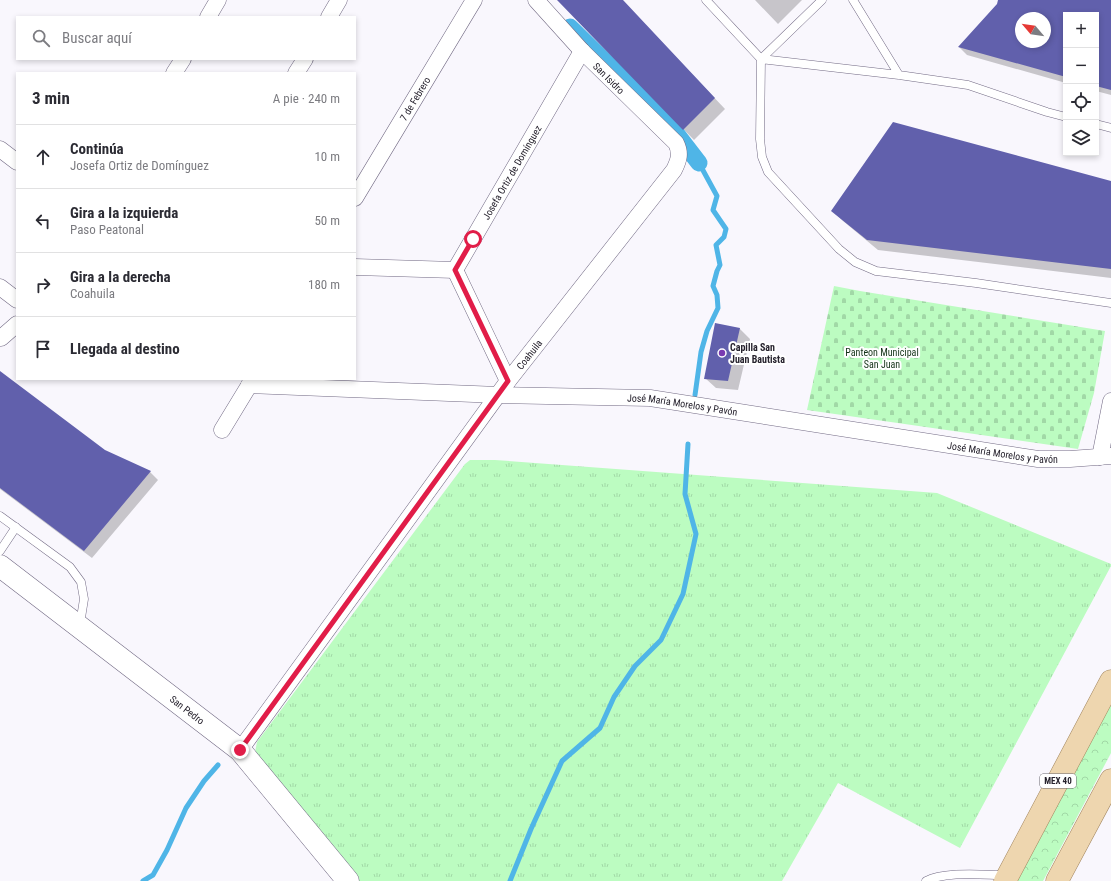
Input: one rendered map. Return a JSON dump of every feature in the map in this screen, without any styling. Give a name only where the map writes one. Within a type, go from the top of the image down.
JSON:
[{"type":"main road","name":"San Pedro","points":[[0,566],[240,750],[348,881]]},
{"type":"main road","name":"MEX 40","points":[[1007,878],[1111,681]]},
{"type":"main road","points":[[1057,881],[1111,780]]},
{"type":"street","points":[[209,16],[218,0]]},
{"type":"street","points":[[330,16],[339,0]]},
{"type":"street","name":"7 de Febrero","points":[[356,196],[474,0]]},
{"type":"street","name":"San Isidro","points":[[536,0],[582,51],[676,143],[680,156]]},
{"type":"street","name":"Josefa Ortiz de Domínguez","points":[[455,270],[582,51]]},
{"type":"street","points":[[175,72],[182,60]]},
{"type":"street","points":[[297,72],[303,60]]},
{"type":"street","points":[[0,149],[16,161]]},
{"type":"street","name":"Coahuila","points":[[240,750],[508,381],[674,170],[680,156]]},
{"type":"street","points":[[356,267],[455,270],[508,381]]},
{"type":"street","points":[[0,287],[16,299]]},
{"type":"street","points":[[1,338],[16,325]]},
{"type":"street","points":[[222,430],[251,382]]},
{"type":"street","name":"José María Morelos y Pavón","points":[[251,382],[499,395],[650,398],[1038,459],[1065,460],[1105,456]]},
{"type":"street","points":[[1105,456],[1111,401]]},
{"type":"lane","points":[[706,0],[762,59],[899,75],[968,85],[1063,115]]},
{"type":"lane","points":[[822,0],[762,59],[760,139],[762,156],[768,172],[839,249],[855,262],[876,271],[976,283],[1111,303]]},
{"type":"lane","points":[[853,0],[899,75]]},
{"type":"lane","points":[[1099,125],[1111,128]]},
{"type":"lane","points":[[0,516],[70,567],[81,582],[84,599],[80,626]]},
{"type":"lane","points":[[0,550],[16,527]]},
{"type":"lane","points":[[926,881],[932,878],[956,875],[1007,878]]},
{"type":"green space","name":"Panteon Municipal San Juan","points":[[834,286],[1105,331],[1094,393],[1078,449],[807,410]]},
{"type":"green space","points":[[470,460],[495,460],[937,493],[1111,564],[1111,566],[960,848],[838,783],[782,881],[359,881],[255,752],[257,742],[465,464]]},
{"type":"green space","points":[[1111,699],[1111,753],[1043,881],[1016,881]]},
{"type":"building","points":[[557,0],[623,0],[715,98],[683,130]]},
{"type":"building","points":[[998,0],[1111,0],[1111,90],[1099,87],[1099,12],[1063,12],[1063,76],[958,47],[997,4]]},
{"type":"building","points":[[893,122],[1111,181],[1111,269],[867,240],[831,211]]},
{"type":"building","name":"Capilla San Juan Bautista","points":[[715,323],[740,328],[728,381],[704,379]]},
{"type":"building","points":[[0,371],[105,450],[151,471],[84,551],[0,488]]},
{"type":"waterway","points":[[570,27],[669,124],[699,163]]},
{"type":"waterway","points":[[695,395],[701,352],[707,331],[718,308],[717,295],[713,286],[720,265],[716,245],[724,237],[726,229],[713,210],[717,196],[699,163]]},
{"type":"waterway","points":[[510,881],[531,829],[562,761],[600,728],[614,697],[635,666],[661,640],[683,594],[696,534],[685,494],[688,444]]},
{"type":"waterway","points":[[143,881],[153,875],[167,850],[186,808],[204,781],[218,765]]},
{"type":"place","name":"Capilla San Juan Bautista","points":[[722,353]]},
{"type":"route","points":[[240,750],[508,381],[455,270],[473,239]]}]
